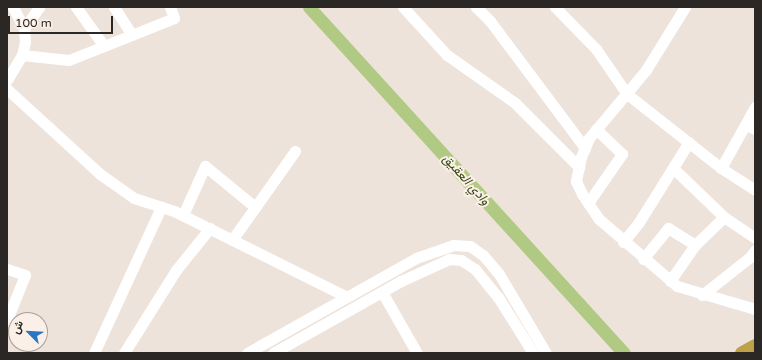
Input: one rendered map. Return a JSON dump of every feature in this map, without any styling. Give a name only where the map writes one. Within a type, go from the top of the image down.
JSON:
[{"type":"street","points":[[7,80],[22,55],[25,42],[24,28],[14,7]]},
{"type":"street","points":[[24,28],[39,7]]},
{"type":"street","points":[[76,7],[104,46]]},
{"type":"street","points":[[114,7],[132,35]]},
{"type":"street","points":[[22,55],[69,60],[174,18],[170,7]]},
{"type":"street","points":[[403,7],[447,55],[491,83],[515,103],[579,167]]},
{"type":"street","points":[[476,7],[490,21],[585,148]]},
{"type":"street","points":[[555,7],[596,49],[627,94],[721,168],[755,190]]},
{"type":"street","points":[[685,7],[646,70],[596,129],[585,148],[576,181],[599,219],[623,242],[670,281],[677,286],[702,295],[755,310]]},
{"type":"street","points":[[7,89],[100,174],[134,198],[183,215],[347,297]]},
{"type":"street","points":[[721,168],[750,127],[755,107]]},
{"type":"street","points":[[588,203],[622,154],[596,129]]},
{"type":"street","points":[[623,242],[674,169],[689,142]]},
{"type":"street","points":[[232,240],[295,151]]},
{"type":"street","points":[[183,215],[205,166],[256,207]]},
{"type":"street","points":[[674,169],[724,217],[755,238]]},
{"type":"street","points":[[94,353],[162,207]]},
{"type":"street","points":[[670,281],[695,245],[724,217]]},
{"type":"street","points":[[124,353],[176,270],[210,228]]},
{"type":"street","points":[[643,259],[668,228],[695,245]]},
{"type":"street","points":[[247,353],[416,258],[453,245],[470,246],[483,255],[499,274],[546,353]]},
{"type":"street","points":[[702,295],[750,257],[755,250]]},
{"type":"street","points":[[273,353],[382,292],[449,259],[460,260],[475,269],[498,297],[533,353]]},
{"type":"street","points":[[7,269],[25,275],[7,320]]},
{"type":"street","points":[[382,292],[417,353]]},
{"type":"waterway","name":"وادي العقيق","points":[[309,7],[624,353]]}]
